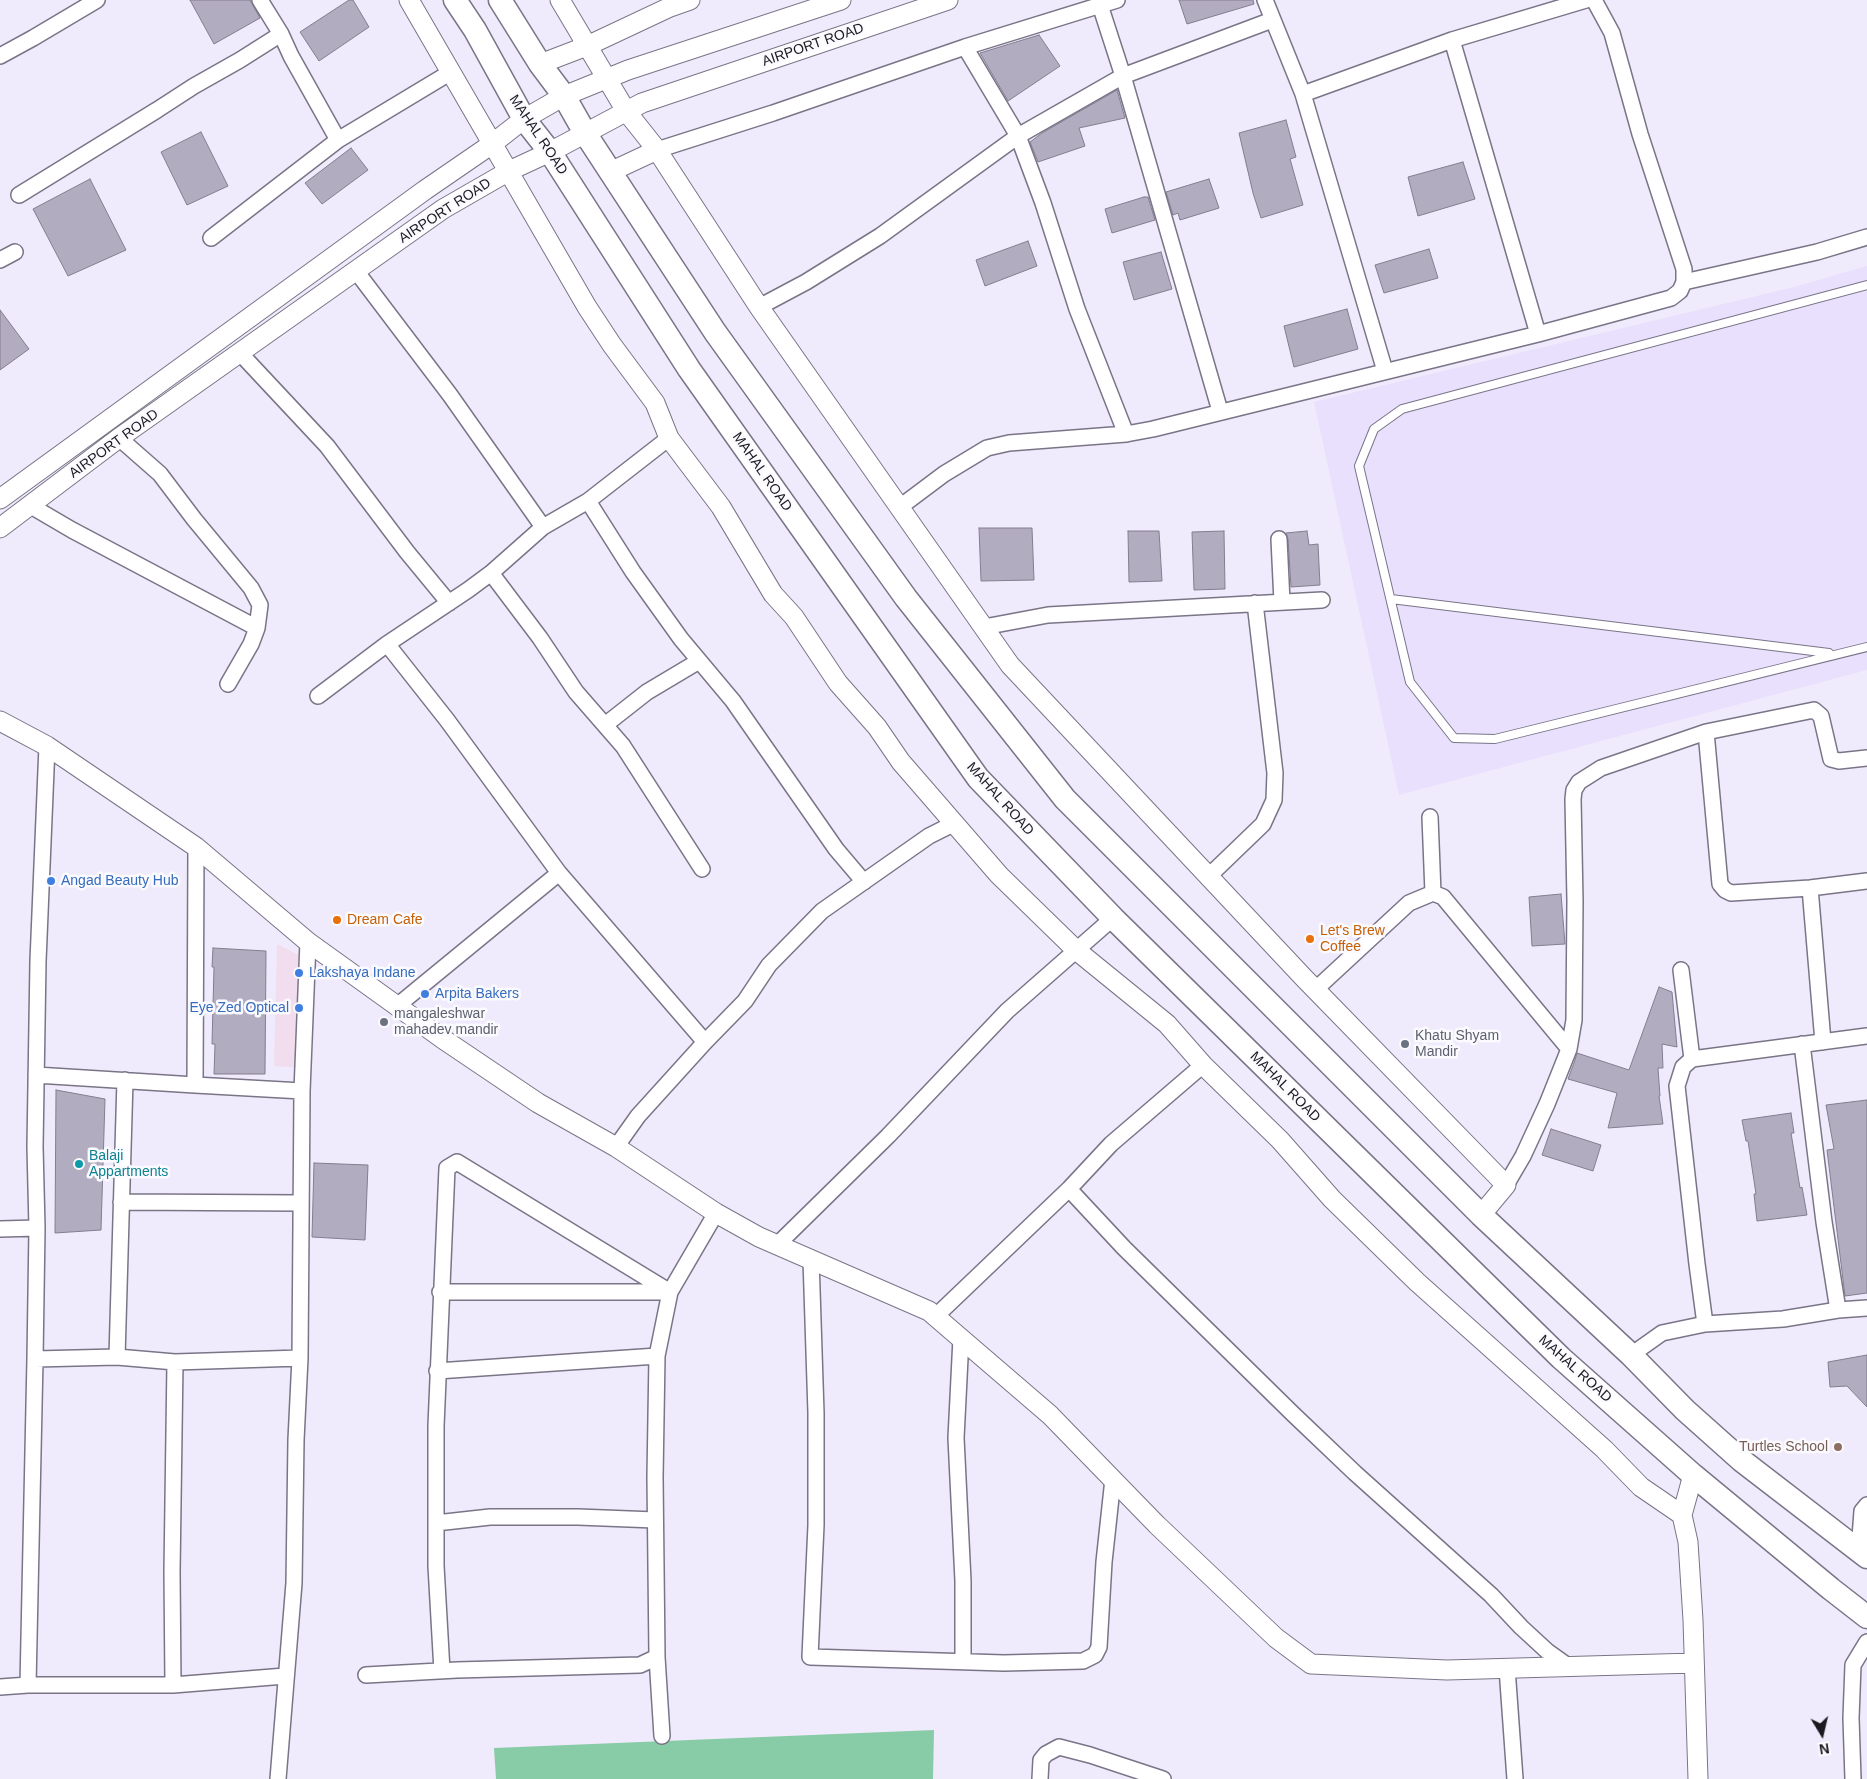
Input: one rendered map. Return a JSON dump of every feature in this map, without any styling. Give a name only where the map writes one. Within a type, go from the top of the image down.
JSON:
[{"type":"main road","name":"MAHAL ROAD","points":[[455,0],[524,119],[550,152],[689,369],[978,778],[1113,918],[1561,1358],[1693,1475],[1867,1617]]},
{"type":"main road","points":[[500,0],[540,64],[564,96],[585,133],[715,332],[906,598],[1065,799],[1481,1215],[1631,1355],[1685,1410],[1741,1460],[1863,1554]]},
{"type":"street","points":[[0,56],[97,0]]},
{"type":"street","points":[[260,0],[281,34],[291,56],[338,140]]},
{"type":"street","points":[[409,0],[587,306],[612,345],[655,403],[669,438],[721,507],[773,594],[794,617],[838,683],[877,727],[901,762],[953,824],[999,875],[1076,950],[1167,1024],[1204,1065],[1280,1140],[1332,1199],[1416,1282],[1582,1430],[1641,1487],[1682,1515]]},
{"type":"street","points":[[560,0],[626,111],[657,150],[759,307],[1010,665],[1316,989],[1506,1185]]},
{"type":"street","points":[[540,64],[587,46],[670,6],[690,0]]},
{"type":"street","name":"AIRPORT ROAD","points":[[0,499],[524,119],[564,96],[605,78],[841,0]]},
{"type":"street","name":"AIRPORT ROAD","points":[[0,528],[119,438],[443,209],[509,171],[550,152],[642,103],[948,0]]},
{"type":"street","points":[[610,172],[657,150],[965,47],[1117,0]]},
{"type":"street","points":[[1265,0],[1303,94],[1385,371]]},
{"type":"street","points":[[1303,94],[1452,40],[1586,0]]},
{"type":"street","points":[[900,507],[944,474],[987,448],[1009,443],[1126,434],[1152,429],[1538,334],[1671,298],[1680,291],[1684,282],[1684,269],[1640,134],[1612,32],[1594,0]]},
{"type":"street","points":[[1100,5],[1123,76],[1220,411]]},
{"type":"street","points":[[759,307],[806,282],[880,236],[1018,136],[1123,76],[1272,20]]},
{"type":"street","points":[[18,195],[281,34]]},
{"type":"street","points":[[1452,40],[1538,334]]},
{"type":"street","points":[[965,47],[1018,136],[1043,203],[1077,309],[1126,434]]},
{"type":"street","points":[[211,238],[338,140],[451,72]]},
{"type":"street","points":[[1684,282],[1817,252],[1867,237]]},
{"type":"street","points":[[0,260],[15,252]]},
{"type":"street","points":[[356,271],[450,395],[543,527]]},
{"type":"street","points":[[240,353],[327,446],[407,552],[449,603]]},
{"type":"street","points":[[119,438],[160,474],[194,519],[251,588],[260,605],[257,628],[251,644],[228,684]]},
{"type":"street","points":[[318,696],[387,644],[490,573],[543,527],[588,501],[669,438]]},
{"type":"street","points":[[588,501],[632,572],[681,639],[733,702],[836,849],[864,882]]},
{"type":"street","points":[[31,506],[72,530],[257,628]]},
{"type":"street","points":[[1279,539],[1282,602]]},
{"type":"street","points":[[490,573],[540,638],[576,692],[622,746],[702,869]]},
{"type":"street","points":[[984,627],[1048,615],[1322,600]]},
{"type":"street","points":[[1209,876],[1263,824],[1274,800],[1275,773],[1255,603]]},
{"type":"street","points":[[387,644],[447,720],[559,872],[705,1042]]},
{"type":"street","points":[[605,726],[647,692],[699,661]]},
{"type":"street","points":[[1481,1215],[1506,1185],[1523,1156],[1547,1104],[1568,1049],[1574,1020],[1575,901],[1573,800],[1574,790],[1578,782],[1601,768],[1706,732],[1814,710],[1821,716],[1831,758],[1839,761],[1867,758]]},
{"type":"street","points":[[0,721],[47,746],[196,847],[308,942],[538,1103],[616,1147],[716,1213],[759,1237],[929,1310],[1050,1415],[1157,1525],[1276,1638],[1312,1664],[1447,1670],[1694,1663]]},
{"type":"street","points":[[1706,732],[1720,884],[1725,890],[1731,893],[1810,888],[1867,881]]},
{"type":"street","points":[[28,1684],[37,1228],[35,1147],[38,961],[47,746]]},
{"type":"street","points":[[1430,817],[1434,893]]},
{"type":"street","points":[[616,1147],[638,1116],[745,1001],[769,965],[822,911],[929,836],[953,824]]},
{"type":"street","points":[[195,1084],[196,847]]},
{"type":"street","points":[[397,1006],[559,872]]},
{"type":"street","points":[[1810,888],[1823,1042]]},
{"type":"street","points":[[1316,989],[1409,903],[1434,893],[1443,897],[1568,1049]]},
{"type":"street","points":[[777,1245],[888,1136],[1007,1011],[1113,918]]},
{"type":"street","points":[[278,1779],[294,1583],[296,1440],[300,1358],[302,1091],[308,942]]},
{"type":"street","points":[[1681,970],[1692,1059]]},
{"type":"street","points":[[1705,1324],[1677,1086],[1683,1067],[1692,1059],[1867,1036]]},
{"type":"street","points":[[1802,1044],[1824,1222],[1838,1310]]},
{"type":"street","points":[[936,1316],[1069,1189],[1111,1144],[1204,1065]]},
{"type":"street","points":[[36,1075],[302,1091]]},
{"type":"street","points":[[117,1357],[125,1080]]},
{"type":"street","points":[[442,1671],[436,1566],[437,1371],[447,1168],[457,1162],[670,1292]]},
{"type":"street","points":[[1069,1189],[1130,1255],[1293,1414],[1355,1473],[1491,1595],[1534,1639],[1568,1666]]},
{"type":"street","points":[[122,1202],[300,1203]]},
{"type":"street","points":[[662,1736],[657,1657],[658,1356],[670,1292],[716,1213]]},
{"type":"street","points":[[0,1229],[37,1228]]},
{"type":"street","points":[[811,1259],[816,1414],[816,1525],[810,1657],[963,1661],[1083,1661],[1094,1655],[1099,1647],[1104,1562],[1114,1479]]},
{"type":"street","points":[[440,1292],[670,1292]]},
{"type":"street","points":[[1631,1355],[1662,1333],[1705,1324],[1783,1319],[1838,1310],[1867,1308]]},
{"type":"street","points":[[961,1338],[956,1438],[963,1581],[963,1661]]},
{"type":"street","points":[[437,1371],[658,1356]]},
{"type":"street","points":[[35,1359],[117,1357],[175,1362],[300,1358]]},
{"type":"street","points":[[173,1685],[172,1572],[175,1362]]},
{"type":"street","points":[[1693,1475],[1682,1515],[1688,1542],[1698,1779]]},
{"type":"street","points":[[1863,1554],[1862,1511],[1867,1505]]},
{"type":"street","points":[[436,1523],[490,1517],[578,1517],[656,1520]]},
{"type":"street","points":[[1853,1779],[1851,1718],[1853,1665],[1867,1642]]},
{"type":"street","points":[[366,1675],[640,1665],[657,1657]]},
{"type":"street","points":[[1507,1668],[1515,1779]]},
{"type":"street","points":[[0,1687],[28,1684],[173,1685],[285,1676]]},
{"type":"street","points":[[1040,1779],[1041,1760],[1046,1754],[1059,1747],[1163,1779]]},
{"type":"lane","points":[[1867,285],[1402,409],[1374,429],[1358,466],[1410,682],[1454,738],[1495,739],[1867,647]]},
{"type":"lane","points":[[1391,599],[1836,654]]},
{"type":"shaded area","points":[[1867,266],[1867,670],[1399,795],[1314,402],[1794,287]]},
{"type":"shaded area","points":[[277,944],[307,959],[302,1068],[274,1066]]},
{"type":"green space","points":[[934,1730],[933,1779],[496,1779],[494,1748]]},
{"type":"building","points":[[190,0],[250,0],[260,18],[214,44]]},
{"type":"building","points":[[349,0],[353,0],[369,27],[319,61],[300,32]]},
{"type":"building","points":[[1179,0],[1253,0],[1254,4],[1187,24]]},
{"type":"building","points":[[1039,35],[1060,66],[1008,101],[980,53]]},
{"type":"building","points":[[1117,90],[1125,118],[1079,128],[1085,146],[1038,162],[1030,142],[1042,133]]},
{"type":"building","points":[[1286,120],[1296,157],[1290,159],[1303,205],[1261,218],[1239,133]]},
{"type":"building","points":[[201,132],[228,186],[187,205],[161,152]]},
{"type":"building","points":[[351,148],[368,170],[322,204],[305,183]]},
{"type":"building","points":[[1463,162],[1475,199],[1418,216],[1408,177]]},
{"type":"building","points":[[90,179],[126,250],[68,276],[33,209]]},
{"type":"building","points":[[1209,179],[1219,208],[1180,220],[1178,213],[1173,215],[1166,192]]},
{"type":"building","points":[[1148,197],[1155,220],[1112,233],[1105,209]]},
{"type":"building","points":[[1028,241],[1037,266],[985,286],[976,260]]},
{"type":"building","points":[[1429,249],[1438,278],[1384,293],[1375,265]]},
{"type":"building","points":[[1161,252],[1172,289],[1134,300],[1123,262]]},
{"type":"building","points":[[1347,309],[1358,349],[1294,367],[1284,326]]},
{"type":"building","points":[[0,310],[29,349],[0,370]]},
{"type":"building","points":[[979,528],[1032,528],[1034,580],[981,581]]},
{"type":"building","points":[[1128,531],[1159,531],[1162,581],[1129,582]]},
{"type":"building","points":[[1224,531],[1225,589],[1194,590],[1192,532]]},
{"type":"building","points":[[1307,531],[1309,545],[1318,544],[1320,585],[1291,587],[1286,533]]},
{"type":"building","points":[[1561,894],[1565,944],[1532,946],[1529,897]]},
{"type":"building","points":[[213,948],[266,951],[265,1074],[214,1074],[215,1044],[212,1044]]},
{"type":"building","points":[[1659,987],[1672,992],[1677,1047],[1662,1044],[1663,1068],[1658,1068],[1663,1124],[1608,1128],[1617,1093],[1568,1079],[1577,1053],[1629,1070]]},
{"type":"building","name":"Balaji Appartments","points":[[56,1090],[105,1099],[101,1230],[55,1233]]},
{"type":"building","points":[[1867,1100],[1867,1293],[1845,1296],[1827,1150],[1834,1149],[1826,1105]]},
{"type":"building","points":[[1791,1113],[1794,1133],[1791,1133],[1800,1188],[1802,1187],[1807,1215],[1757,1221],[1754,1194],[1756,1194],[1748,1141],[1746,1141],[1742,1120]]},
{"type":"building","points":[[1551,1129],[1601,1145],[1593,1171],[1542,1155]]},
{"type":"building","points":[[314,1163],[368,1165],[365,1240],[312,1237]]},
{"type":"building","points":[[1867,1355],[1867,1407],[1847,1386],[1830,1387],[1828,1362]]},
{"type":"place","name":"Angad Beauty Hub","points":[[51,881]]},
{"type":"place","name":"Dream Cafe","points":[[337,920]]},
{"type":"place","name":"Let's Brew Coffee","points":[[1310,939]]},
{"type":"place","name":"Lakshaya Indane","points":[[299,973]]},
{"type":"place","name":"Arpita Bakers","points":[[425,994]]},
{"type":"place","name":"Eye Zed Optical","points":[[299,1008]]},
{"type":"place","name":"mangaleshwar mahadev mandir","points":[[384,1022]]},
{"type":"place","name":"Khatu Shyam Mandir","points":[[1405,1044]]},
{"type":"place","name":"Balaji Appartments","points":[[79,1164]]},
{"type":"place","name":"Turtles School","points":[[1838,1447]]}]
